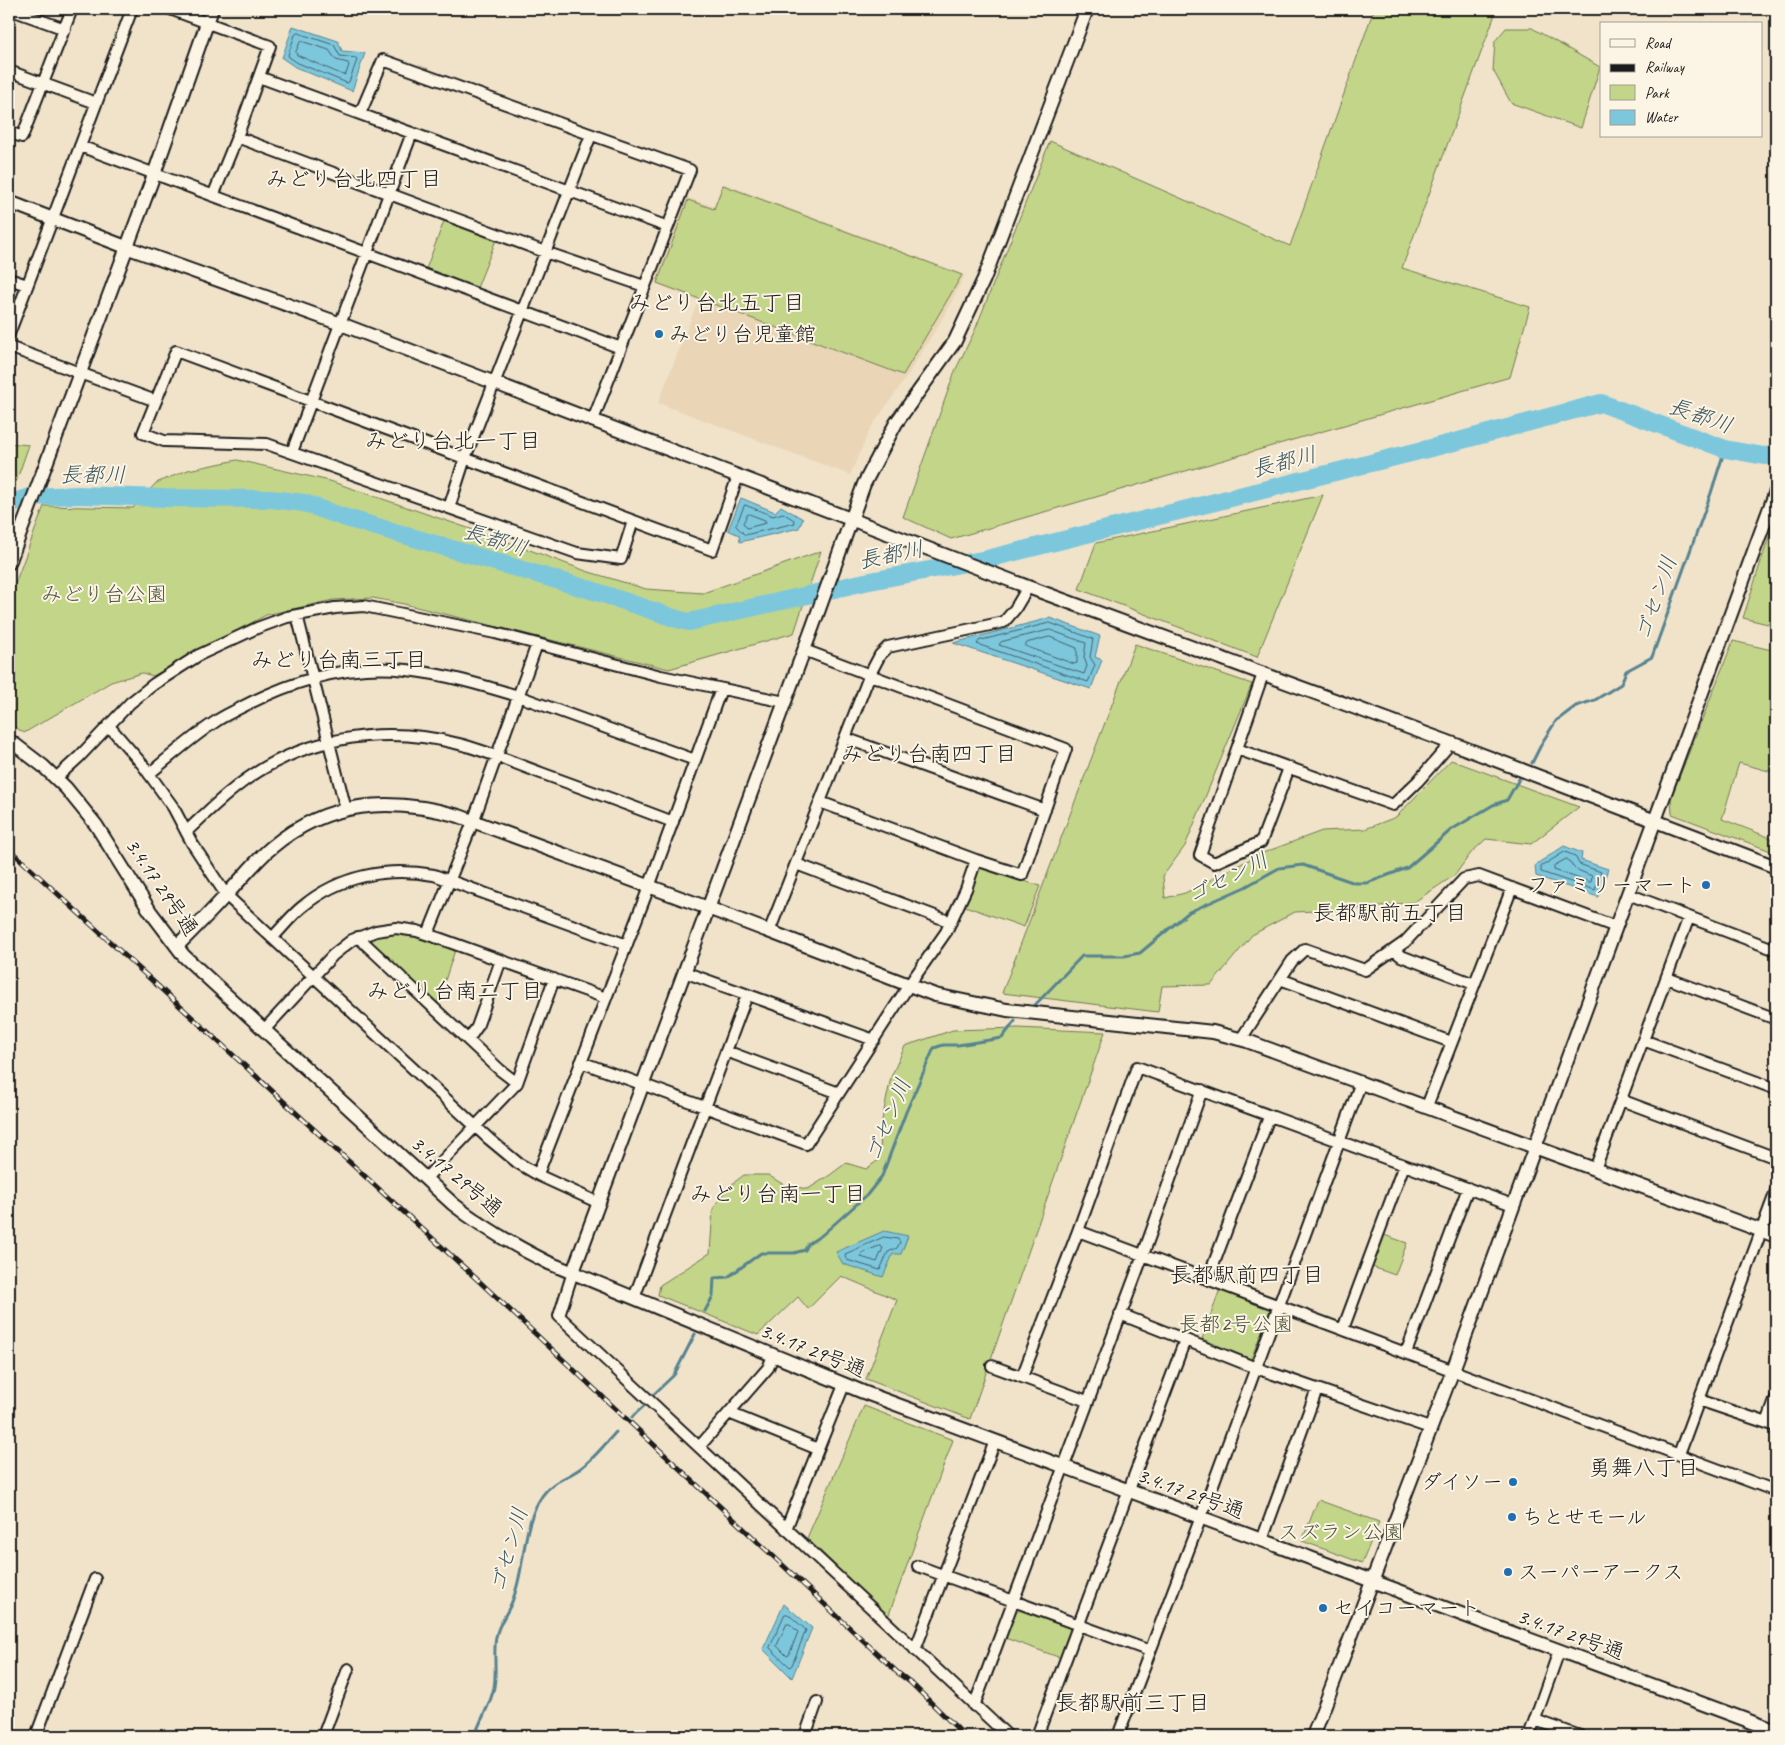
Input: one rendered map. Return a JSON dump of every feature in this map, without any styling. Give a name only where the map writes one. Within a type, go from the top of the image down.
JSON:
[{"type":"street","points":[[9,9],[65,29]]},
{"type":"street","points":[[9,132],[22,137],[72,9]]},
{"type":"street","points":[[9,334],[132,9]]},
{"type":"street","points":[[170,9],[270,46],[213,196]]},
{"type":"street","points":[[9,563],[154,173],[212,9]]},
{"type":"street","points":[[1008,1736],[559,1316],[573,1272],[864,484],[896,423],[955,341],[984,279],[1087,9]]},
{"type":"street","points":[[360,114],[382,60],[690,170],[593,420]]},
{"type":"street","points":[[9,71],[96,103]]},
{"type":"street","points":[[259,77],[668,227]]},
{"type":"street","points":[[292,452],[412,133]]},
{"type":"street","points":[[449,508],[465,458],[590,135]]},
{"type":"street","points":[[237,137],[545,252],[644,286]]},
{"type":"street","points":[[80,146],[621,348]]},
{"type":"street","points":[[9,202],[126,247],[340,324],[1028,587],[1451,743],[1655,822],[1776,866]]},
{"type":"street","points":[[9,279],[27,285]]},
{"type":"street","points":[[9,347],[156,400]]},
{"type":"street","points":[[633,521],[621,559],[577,553],[267,444],[164,441],[143,433],[176,351],[712,550],[738,476]]},
{"type":"street","points":[[1313,1736],[1453,1370],[1776,491]]},
{"type":"street","points":[[769,932],[844,738],[870,674],[880,656],[888,647],[1004,622],[1015,609],[1028,587]]},
{"type":"street","points":[[56,778],[130,703],[154,684],[199,655],[257,628],[297,615],[321,610],[364,606],[537,644],[661,676],[785,702]]},
{"type":"street","points":[[297,615],[346,810]]},
{"type":"street","points":[[428,934],[473,822],[537,644]]},
{"type":"street","points":[[804,650],[1066,749],[1022,875],[976,860],[820,802]]},
{"type":"street","points":[[149,774],[196,735],[225,716],[264,696],[314,678],[336,673],[405,669],[448,677],[518,696],[695,760]]},
{"type":"street","points":[[1263,674],[1200,855],[1214,863],[1262,842],[1289,768]]},
{"type":"street","points":[[538,1174],[650,887],[721,689]]},
{"type":"street","points":[[109,726],[149,774],[173,807],[186,832],[226,896],[475,1126],[518,1163],[599,1203]]},
{"type":"street","points":[[186,832],[216,804],[263,769],[285,757],[329,741],[369,736],[414,736],[453,742],[673,822]]},
{"type":"street","points":[[844,738],[1044,810]]},
{"type":"street","name":"3.4.17 29号通","points":[[9,740],[56,778],[96,825],[150,911],[184,956],[453,1204],[499,1237],[573,1272],[844,1385],[1776,1731]]},
{"type":"street","points":[[1237,749],[1393,805],[1418,781],[1451,743]]},
{"type":"street","points":[[177,946],[262,857],[283,839],[319,819],[346,810],[374,805],[403,805],[434,809],[708,908],[935,995],[1007,1010],[1205,1031],[1241,1039],[1776,1236]]},
{"type":"street","points":[[581,1062],[806,1144],[909,985],[932,954],[951,922],[966,889],[976,860]]},
{"type":"street","points":[[796,864],[951,922]]},
{"type":"street","points":[[272,938],[311,900],[353,879],[391,871],[434,875],[627,945]]},
{"type":"street","points":[[1241,1039],[1292,961],[1305,949],[1365,970],[1405,942],[1464,879],[1470,876],[1479,876],[1616,927]]},
{"type":"street","points":[[1427,1106],[1512,888]]},
{"type":"street","points":[[1628,894],[1776,950]]},
{"type":"street","points":[[1595,1169],[1689,917]]},
{"type":"street","points":[[264,1030],[333,955],[358,938],[376,931],[396,928],[428,934],[606,998]]},
{"type":"street","points":[[358,938],[517,1083]]},
{"type":"street","points":[[1394,950],[1401,956],[1474,984]]},
{"type":"street","points":[[468,1040],[477,1026],[502,960]]},
{"type":"street","points":[[684,972],[874,1040]]},
{"type":"street","points":[[1667,978],[1776,1019]]},
{"type":"street","points":[[425,1179],[517,1083],[554,979]]},
{"type":"street","points":[[1280,979],[1452,1042]]},
{"type":"street","points":[[634,1298],[747,995]]},
{"type":"street","points":[[1643,1040],[1776,1089]]},
{"type":"street","points":[[726,1051],[839,1093]]},
{"type":"street","points":[[1022,1377],[1078,1231],[1137,1067],[1513,1205]]},
{"type":"street","points":[[1118,1736],[1201,1517],[1361,1082]]},
{"type":"street","points":[[974,1706],[1143,1255],[1202,1090]]},
{"type":"street","points":[[1621,1100],[1776,1158]]},
{"type":"street","points":[[1208,1279],[1269,1117]]},
{"type":"street","points":[[1343,1330],[1404,1165]]},
{"type":"street","points":[[1406,1353],[1468,1188]]},
{"type":"street","points":[[1679,1454],[1776,1191]]},
{"type":"street","points":[[1078,1231],[1776,1491]]},
{"type":"street","points":[[1120,1314],[1256,1368],[1430,1428]]},
{"type":"street","points":[[1037,1736],[1185,1340]]},
{"type":"street","points":[[699,1447],[768,1368],[773,1356]]},
{"type":"street","points":[[992,1366],[1087,1401]]},
{"type":"street","points":[[786,1529],[844,1385]]},
{"type":"street","points":[[1262,1540],[1318,1389]]},
{"type":"street","points":[[1699,1400],[1772,1424],[1776,1398]]},
{"type":"street","points":[[729,1412],[818,1449]]},
{"type":"street","points":[[915,1650],[995,1441]]},
{"type":"street","points":[[918,1566],[1150,1651]]},
{"type":"street","points":[[36,1736],[95,1579]]},
{"type":"street","points":[[1529,1736],[1559,1651]]},
{"type":"street","points":[[322,1736],[348,1669]]},
{"type":"street","points":[[805,1736],[817,1702]]},
{"type":"street","points":[[1535,1720],[1580,1736]]},
{"type":"shaded area","points":[[723,183],[965,275],[947,311],[906,378],[871,428],[850,475],[658,403],[698,301],[654,283],[686,197],[713,206]]},
{"type":"green space","points":[[1374,9],[1497,9],[1402,268],[1530,307],[1510,377],[951,539],[903,517],[955,371],[975,330],[1050,141],[1290,246]]},
{"type":"green space","points":[[1506,28],[1532,28],[1600,67],[1581,128],[1511,103],[1493,70],[1495,41]]},
{"type":"green space","points":[[723,185],[962,275],[903,375],[657,283],[688,200],[714,209]]},
{"type":"green space","points":[[444,221],[496,240],[477,288],[426,269]]},
{"type":"green space","points":[[9,443],[29,445],[9,502]]},
{"type":"green space","name":"みどり台公園","points":[[237,460],[330,481],[503,540],[586,571],[646,589],[703,593],[821,551],[794,633],[669,669],[404,604],[373,598],[333,600],[266,615],[153,676],[142,673],[111,682],[24,733],[9,723],[9,600],[44,506],[133,508],[156,483],[188,470]]},
{"type":"green space","points":[[1323,495],[1257,657],[1079,589],[1096,543]]},
{"type":"green space","points":[[1774,521],[1776,521],[1776,626],[1743,618]]},
{"type":"green space","points":[[1733,641],[1776,651],[1776,773],[1739,763],[1722,819],[1776,840],[1776,853],[1672,814],[1671,798]]},
{"type":"green space","points":[[1135,644],[1252,684],[1185,846],[1163,876],[1165,898],[1185,893],[1260,854],[1322,831],[1365,829],[1396,817],[1451,760],[1579,807],[1531,844],[1486,839],[1471,853],[1455,875],[1414,902],[1356,909],[1295,912],[1252,935],[1211,985],[1162,986],[1158,1012],[1002,993]]},
{"type":"green space","points":[[979,866],[1040,886],[1024,927],[965,906]]},
{"type":"green space","points":[[395,933],[414,934],[455,950],[437,1005],[372,944],[373,937]]},
{"type":"green space","points":[[1018,1028],[1105,1032],[970,1419],[866,1379],[897,1300],[841,1276],[808,1309],[798,1297],[758,1335],[658,1295],[660,1285],[710,1253],[713,1209],[728,1187],[744,1175],[768,1175],[784,1185],[808,1189],[846,1163],[866,1169],[880,1159],[881,1125],[891,1077],[905,1046],[953,1030]]},
{"type":"green space","points":[[1384,1235],[1407,1243],[1395,1275],[1372,1267]]},
{"type":"green space","name":"長都2号公園","points":[[1220,1289],[1271,1308],[1251,1359],[1202,1339]]},
{"type":"green space","points":[[864,1406],[953,1440],[888,1617],[807,1538]]},
{"type":"green space","name":"スズラン公園","points":[[1318,1500],[1379,1522],[1362,1563],[1302,1541]]},
{"type":"green space","points":[[1017,1607],[1072,1628],[1061,1658],[1005,1638]]},
{"type":"water","points":[[293,26],[338,41],[342,51],[365,53],[352,91],[295,67],[282,58]]},
{"type":"water","points":[[741,498],[775,512],[781,506],[803,519],[799,528],[740,542],[739,535],[728,530]]},
{"type":"water","points":[[1050,618],[1100,636],[1095,657],[1102,660],[1091,689],[953,643]]},
{"type":"water","points":[[1564,846],[1582,853],[1581,860],[1608,869],[1598,897],[1536,876],[1535,865]]},
{"type":"water","points":[[884,1231],[908,1236],[901,1254],[893,1254],[883,1277],[843,1264],[836,1252]]},
{"type":"water","points":[[784,1604],[812,1628],[792,1678],[763,1649]]},
{"type":"waterway","name":"長都川","points":[[9,504],[29,497],[78,495],[271,499],[304,503],[343,517],[594,591],[689,622],[865,582],[987,559],[1451,443],[1601,403],[1725,449],[1764,456],[1776,455]]},
{"type":"waterway","name":"ゴセン川","points":[[1532,763],[1556,721],[1576,706],[1595,700],[1621,684],[1626,671],[1652,657],[1725,449]]},
{"type":"waterway","name":"ゴセン川","points":[[1035,1005],[1082,956],[1124,956],[1140,953],[1189,912],[1245,887],[1279,868],[1303,865],[1355,883],[1367,883],[1407,868],[1451,830],[1493,805],[1507,800],[1519,779]]},
{"type":"waterway","name":"ゴセン川","points":[[705,1311],[713,1296],[714,1278],[728,1277],[761,1253],[794,1253],[805,1250],[808,1244],[822,1235],[867,1195],[882,1176],[906,1112],[934,1048],[943,1045],[958,1045],[1002,1038],[1015,1021]]},
{"type":"waterway","name":"ゴセン川","points":[[654,1394],[674,1375],[695,1334]]},
{"type":"waterway","name":"ゴセン川","points":[[632,1417],[644,1406]]},
{"type":"waterway","name":"ゴセン川","points":[[475,1736],[493,1694],[496,1637],[517,1586],[527,1534],[535,1508],[550,1487],[583,1466],[616,1432]]},
{"type":"railway","points":[[9,849],[481,1283],[898,1673],[910,1682],[965,1736]]},
{"type":"place","name":"みどり台児童館","points":[[659,334]]},
{"type":"place","name":"ファミリーマート","points":[[1706,885]]},
{"type":"place","name":"ダイソー","points":[[1513,1482]]},
{"type":"place","name":"ちとせモール","points":[[1512,1517]]},
{"type":"place","name":"スーパーアークス","points":[[1508,1572]]},
{"type":"place","name":"セイコーマート","points":[[1323,1608]]},
{"type":"district","name":"みどり台北四丁目","points":[[354,178]]},
{"type":"district","name":"みどり台北五丁目","points":[[717,302]]},
{"type":"district","name":"みどり台北一丁目","points":[[453,440]]},
{"type":"district","name":"みどり台南三丁目","points":[[339,659]]},
{"type":"district","name":"みどり台南四丁目","points":[[929,753]]},
{"type":"district","name":"長都駅前五丁目","points":[[1390,912]]},
{"type":"district","name":"みどり台南二丁目","points":[[455,990]]},
{"type":"district","name":"みどり台南一丁目","points":[[778,1193]]},
{"type":"district","name":"長都駅前四丁目","points":[[1247,1274]]},
{"type":"district","name":"勇舞八丁目","points":[[1644,1467]]},
{"type":"district","name":"長都駅前三丁目","points":[[1133,1702]]}]
